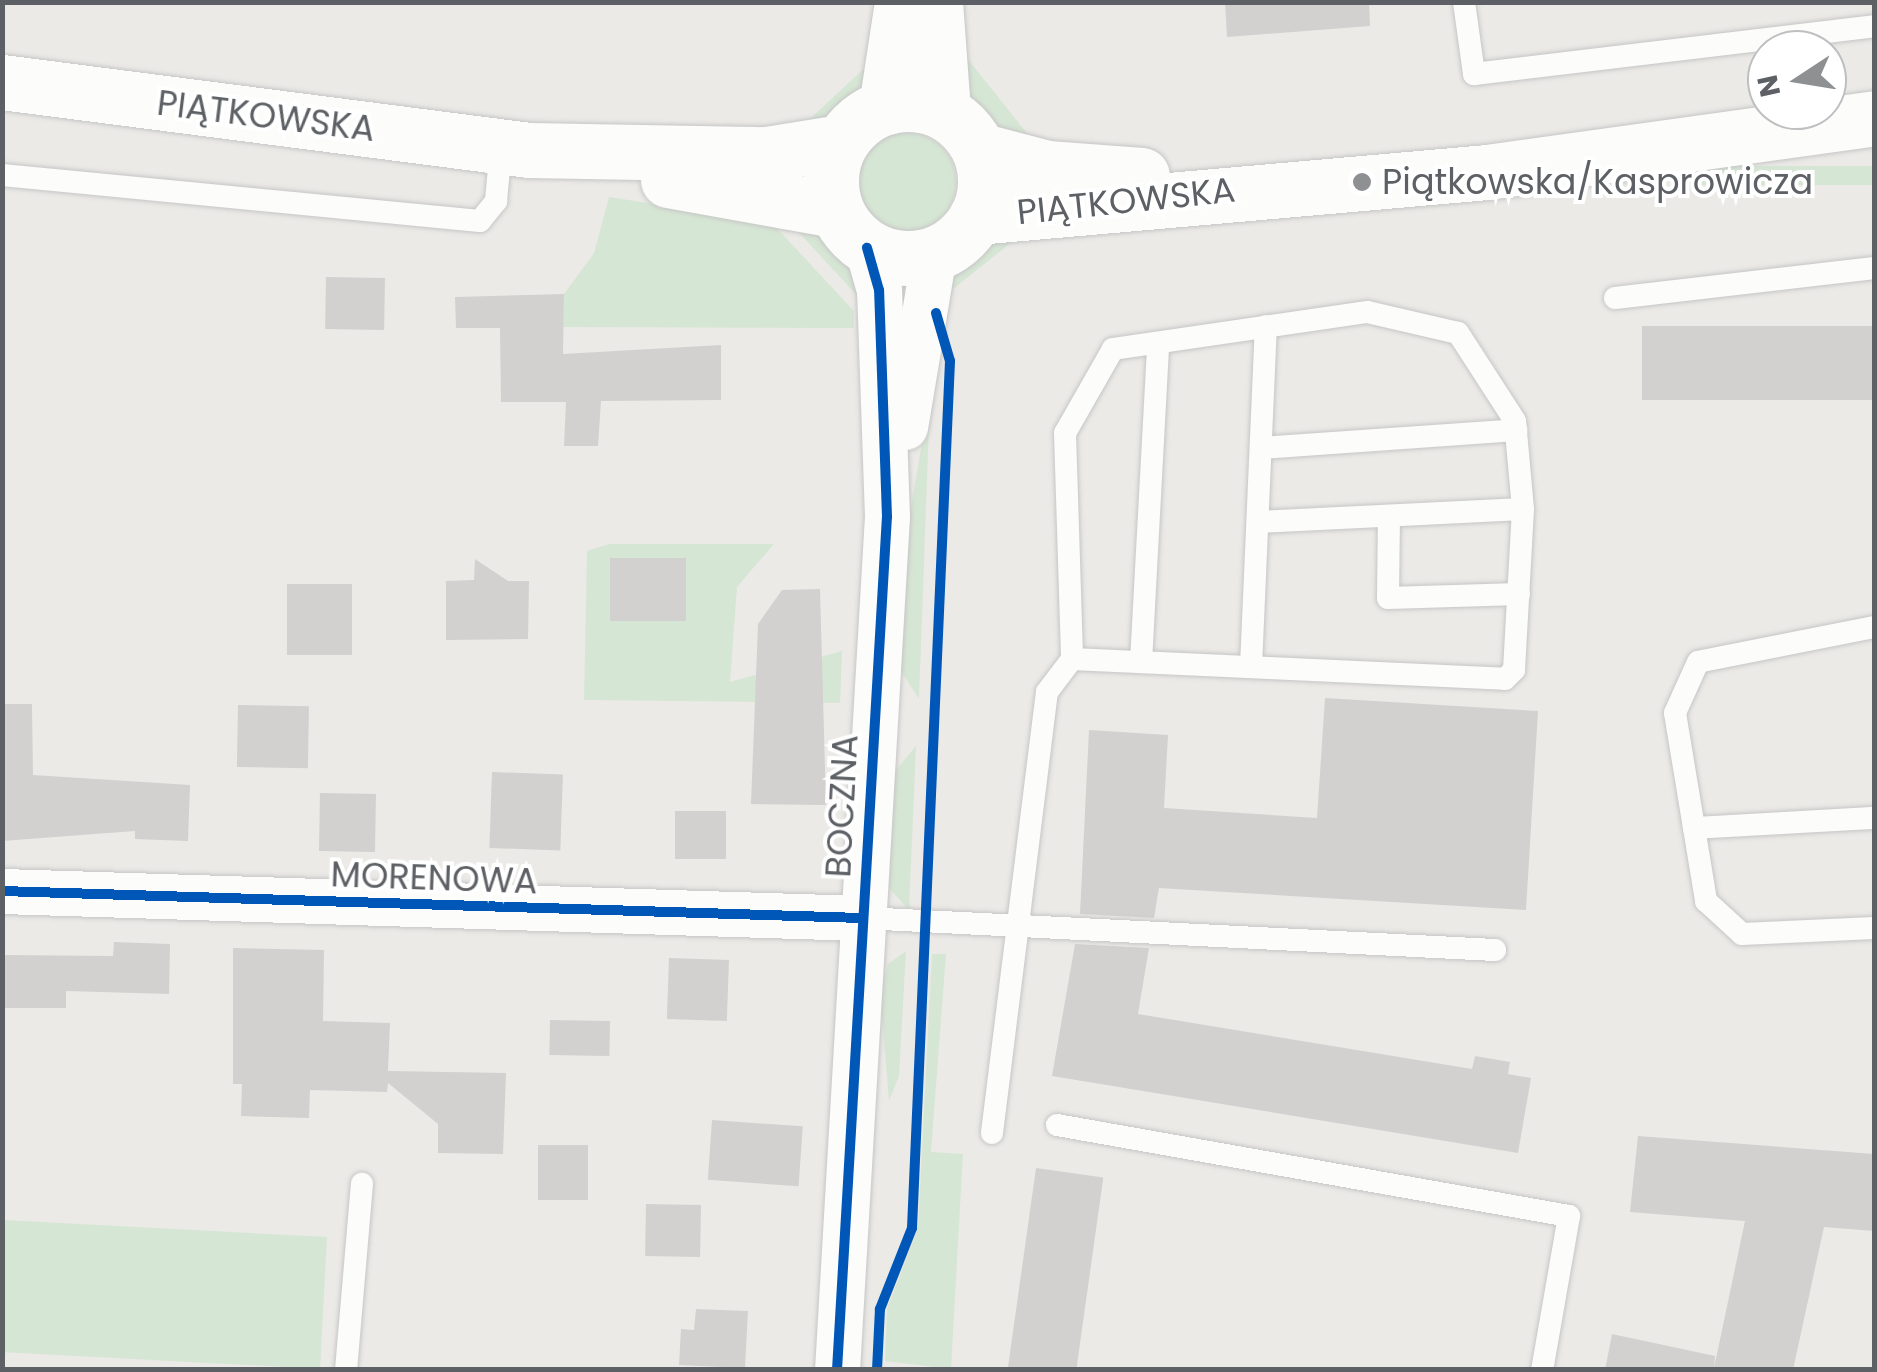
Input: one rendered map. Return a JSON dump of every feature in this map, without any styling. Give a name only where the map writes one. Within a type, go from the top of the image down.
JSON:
[{"type":"main road","points":[[902,2],[886,107],[840,142],[830,188],[851,229],[912,259],[934,254],[976,217],[936,2]]},
{"type":"main road","name":"PIĄTKOWSKA","points":[[2,82],[515,148],[782,154],[840,142]]},
{"type":"main road","points":[[886,107],[961,131]]},
{"type":"main road","name":"PIĄTKOWSKA","points":[[976,217],[1275,186],[1487,172],[1874,118]]},
{"type":"main road","name":"PIĄTKOWSKA","points":[[961,131],[1047,168],[1275,186]]},
{"type":"main road","name":"PIĄTKOWSKA","points":[[515,148],[851,229]]},
{"type":"street","name":"BOCZNA","points":[[836,1370],[888,517],[879,290],[851,229]]},
{"type":"street","name":"BOCZNA","points":[[888,517],[934,254]]},
{"type":"street","name":"MORENOWA","points":[[2,891],[863,918]]},
{"type":"lane","points":[[1464,2],[1474,74],[1874,26]]},
{"type":"lane","points":[[2,175],[480,221],[496,201],[515,148]]},
{"type":"lane","points":[[1616,298],[1874,268]]},
{"type":"lane","points":[[992,1133],[1048,692],[1072,659],[1065,433],[1113,350],[1366,312],[1458,333],[1516,430],[1523,510],[1514,670],[1505,679],[1072,659]]},
{"type":"lane","points":[[1251,667],[1266,326]]},
{"type":"lane","points":[[1140,662],[1158,343]]},
{"type":"lane","points":[[1261,448],[1516,430]]},
{"type":"lane","points":[[1258,522],[1523,510]]},
{"type":"lane","points":[[1389,516],[1388,598],[1519,594]]},
{"type":"lane","points":[[1874,627],[1698,662],[1675,713],[1706,901],[1742,934],[1874,928]]},
{"type":"lane","points":[[1694,828],[1874,818]]},
{"type":"lane","points":[[863,918],[1495,950]]},
{"type":"lane","points":[[1057,1125],[1570,1216],[1542,1370]]},
{"type":"lane","points":[[346,1370],[362,1184]]},
{"type":"green space","points":[[884,50],[869,90],[828,126],[785,142]]},
{"type":"green space","points":[[950,56],[967,58],[1037,146],[990,133],[958,90]]},
{"type":"green space","points":[[907,133],[926,137],[942,147],[952,163],[956,182],[952,201],[942,217],[926,227],[907,231],[888,227],[872,217],[862,201],[858,182],[862,163],[872,147],[888,137]]},
{"type":"green space","points":[[1686,166],[1874,166],[1874,185],[1686,185]]},
{"type":"green space","points":[[609,197],[771,222],[854,311],[854,328],[563,327],[564,294],[594,253]]},
{"type":"green space","points":[[778,210],[827,234],[850,260],[865,304]]},
{"type":"green space","points":[[1038,222],[933,305],[948,272],[984,241]]},
{"type":"green space","points":[[930,396],[919,699],[901,671],[910,513]]},
{"type":"green space","points":[[609,544],[774,544],[737,587],[730,682],[842,651],[840,703],[584,700],[587,551]]},
{"type":"green space","points":[[916,746],[909,910],[889,888],[894,772]]},
{"type":"green space","points":[[906,951],[899,1076],[889,1101],[880,993],[888,964]]},
{"type":"green space","points":[[932,954],[946,954],[931,1152],[963,1154],[951,1369],[885,1361],[887,1309],[918,1228]]},
{"type":"green space","points":[[3,1220],[327,1237],[320,1369],[2,1352]]},
{"type":"building","points":[[1225,2],[1369,2],[1370,26],[1227,37]]},
{"type":"building","points":[[326,277],[385,278],[384,330],[325,329]]},
{"type":"building","points":[[564,294],[563,354],[721,345],[721,400],[601,401],[598,446],[564,446],[566,402],[501,402],[500,328],[456,328],[455,297]]},
{"type":"building","points":[[1642,326],[1874,326],[1874,400],[1642,400]]},
{"type":"building","points":[[610,558],[686,558],[686,621],[610,621]]},
{"type":"building","points":[[475,559],[508,581],[529,581],[528,639],[446,640],[446,581],[474,580]]},
{"type":"building","points":[[287,584],[352,584],[352,655],[287,655]]},
{"type":"building","points":[[820,589],[826,805],[751,804],[758,624],[782,590]]},
{"type":"building","points":[[1325,698],[1538,711],[1526,910],[1159,888],[1154,918],[1080,914],[1089,730],[1168,735],[1164,808],[1317,818]]},
{"type":"building","points":[[2,704],[32,704],[33,775],[190,785],[188,841],[135,839],[135,831],[2,841]]},
{"type":"building","points":[[238,705],[309,706],[308,768],[237,767]]},
{"type":"building","points":[[492,772],[563,774],[560,850],[489,848]]},
{"type":"building","points":[[320,793],[376,794],[375,852],[319,851]]},
{"type":"building","points":[[675,811],[726,811],[726,859],[675,859]]},
{"type":"building","points":[[114,942],[170,944],[169,994],[66,991],[66,1008],[2,1008],[2,955],[113,956]]},
{"type":"building","points":[[1075,944],[1149,948],[1138,1014],[1472,1069],[1475,1056],[1510,1062],[1508,1074],[1531,1078],[1518,1153],[1052,1076]]},
{"type":"building","points":[[233,948],[324,950],[323,1021],[390,1023],[388,1071],[506,1073],[503,1154],[438,1153],[438,1124],[388,1083],[387,1092],[310,1090],[309,1118],[241,1116],[242,1084],[233,1084]]},
{"type":"building","points":[[669,958],[729,960],[727,1021],[667,1019]]},
{"type":"building","points":[[550,1020],[610,1021],[609,1056],[549,1055]]},
{"type":"building","points":[[712,1120],[803,1126],[799,1186],[708,1180]]},
{"type":"building","points":[[1638,1136],[1874,1154],[1874,1231],[1824,1227],[1793,1370],[1605,1370],[1612,1334],[1715,1356],[1714,1368],[1745,1221],[1630,1212]]},
{"type":"building","points":[[538,1145],[588,1145],[588,1200],[538,1200]]},
{"type":"building","points":[[1036,1168],[1103,1177],[1076,1370],[1008,1370]]},
{"type":"building","points":[[646,1204],[701,1205],[700,1257],[645,1256]]},
{"type":"building","points":[[696,1309],[748,1311],[745,1368],[679,1365],[681,1329],[694,1330]]},
{"type":"cycle path","points":[[837,1370],[887,517],[879,290],[867,248]]},
{"type":"cycle path","points":[[877,1370],[880,1309],[912,1228],[950,361],[936,313]]},
{"type":"cycle path","points":[[2,891],[863,918]]},
{"type":"place","name":"Piątkowska/Kasprowicza","points":[[1362,182]]}]
